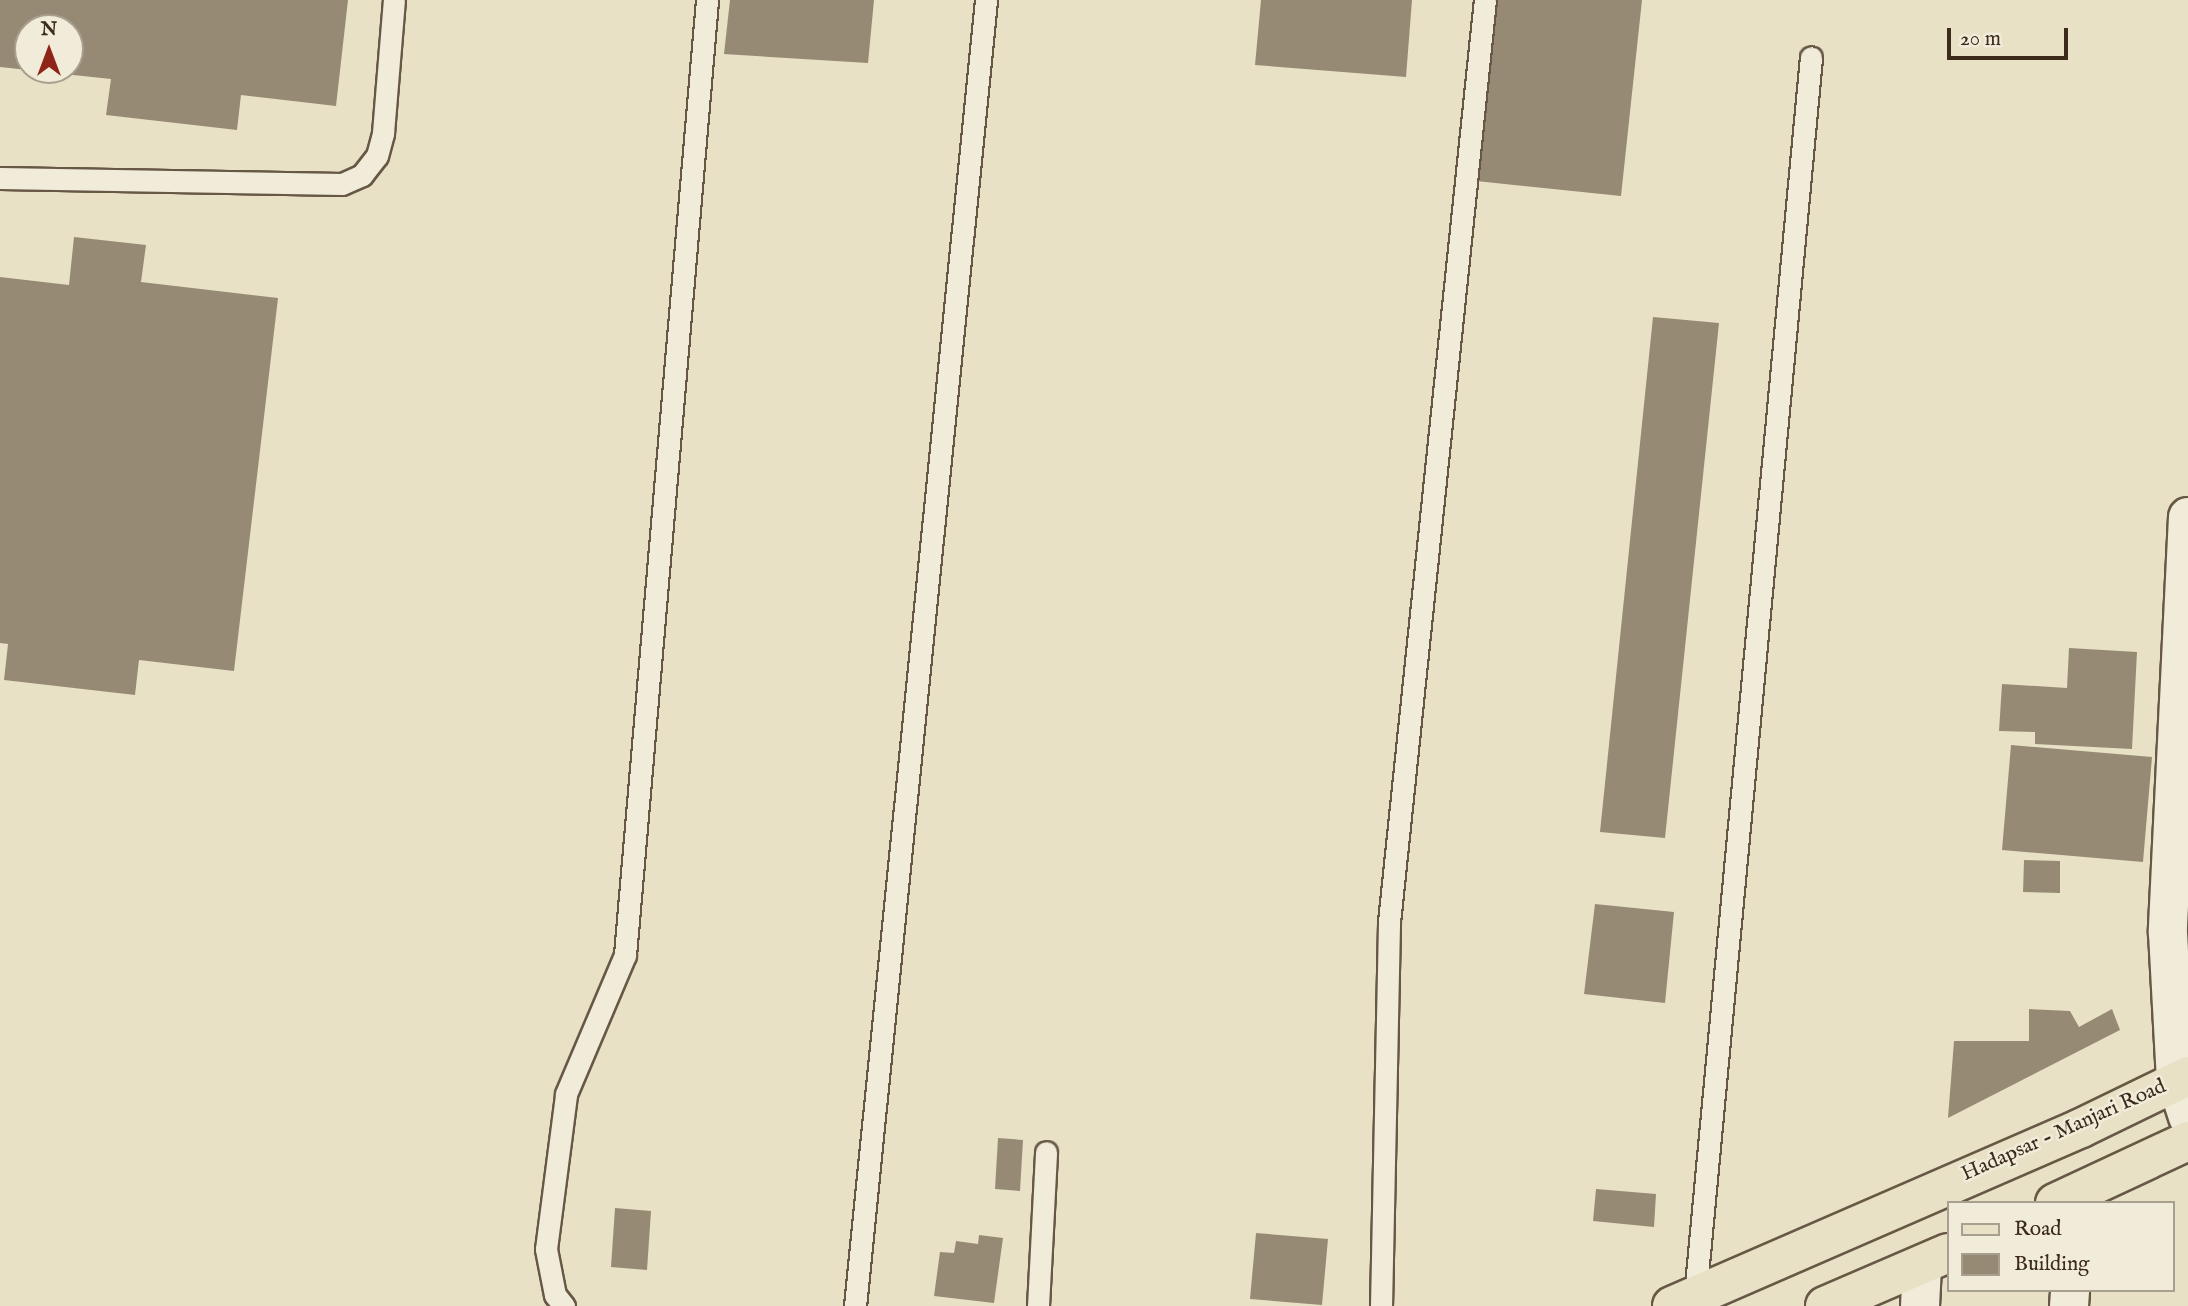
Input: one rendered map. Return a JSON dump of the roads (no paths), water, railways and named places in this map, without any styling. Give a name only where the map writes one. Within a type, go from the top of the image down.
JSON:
[{"type":"main road","name":"Hadapsar - Manjari Road","points":[[1688,1303],[2081,1128],[2182,1078]]},
{"type":"main road","points":[[2069,1199],[2188,1141]]},
{"type":"main road","points":[[1835,1304],[1935,1260]]},
{"type":"street","points":[[2188,517],[2168,933],[2188,1117]]},
{"type":"street","points":[[1920,1306],[1935,1260]]},
{"type":"lane","points":[[0,178],[342,184],[362,175],[377,156],[383,132],[394,0]]},
{"type":"lane","points":[[564,1306],[555,1295],[547,1249],[566,1094],[625,955],[707,0]]},
{"type":"lane","points":[[855,1306],[986,0]]},
{"type":"lane","points":[[1381,1306],[1389,922],[1485,0]]},
{"type":"lane","points":[[1688,1303],[1811,57]]},
{"type":"lane","points":[[1038,1306],[1046,1152]]}]
